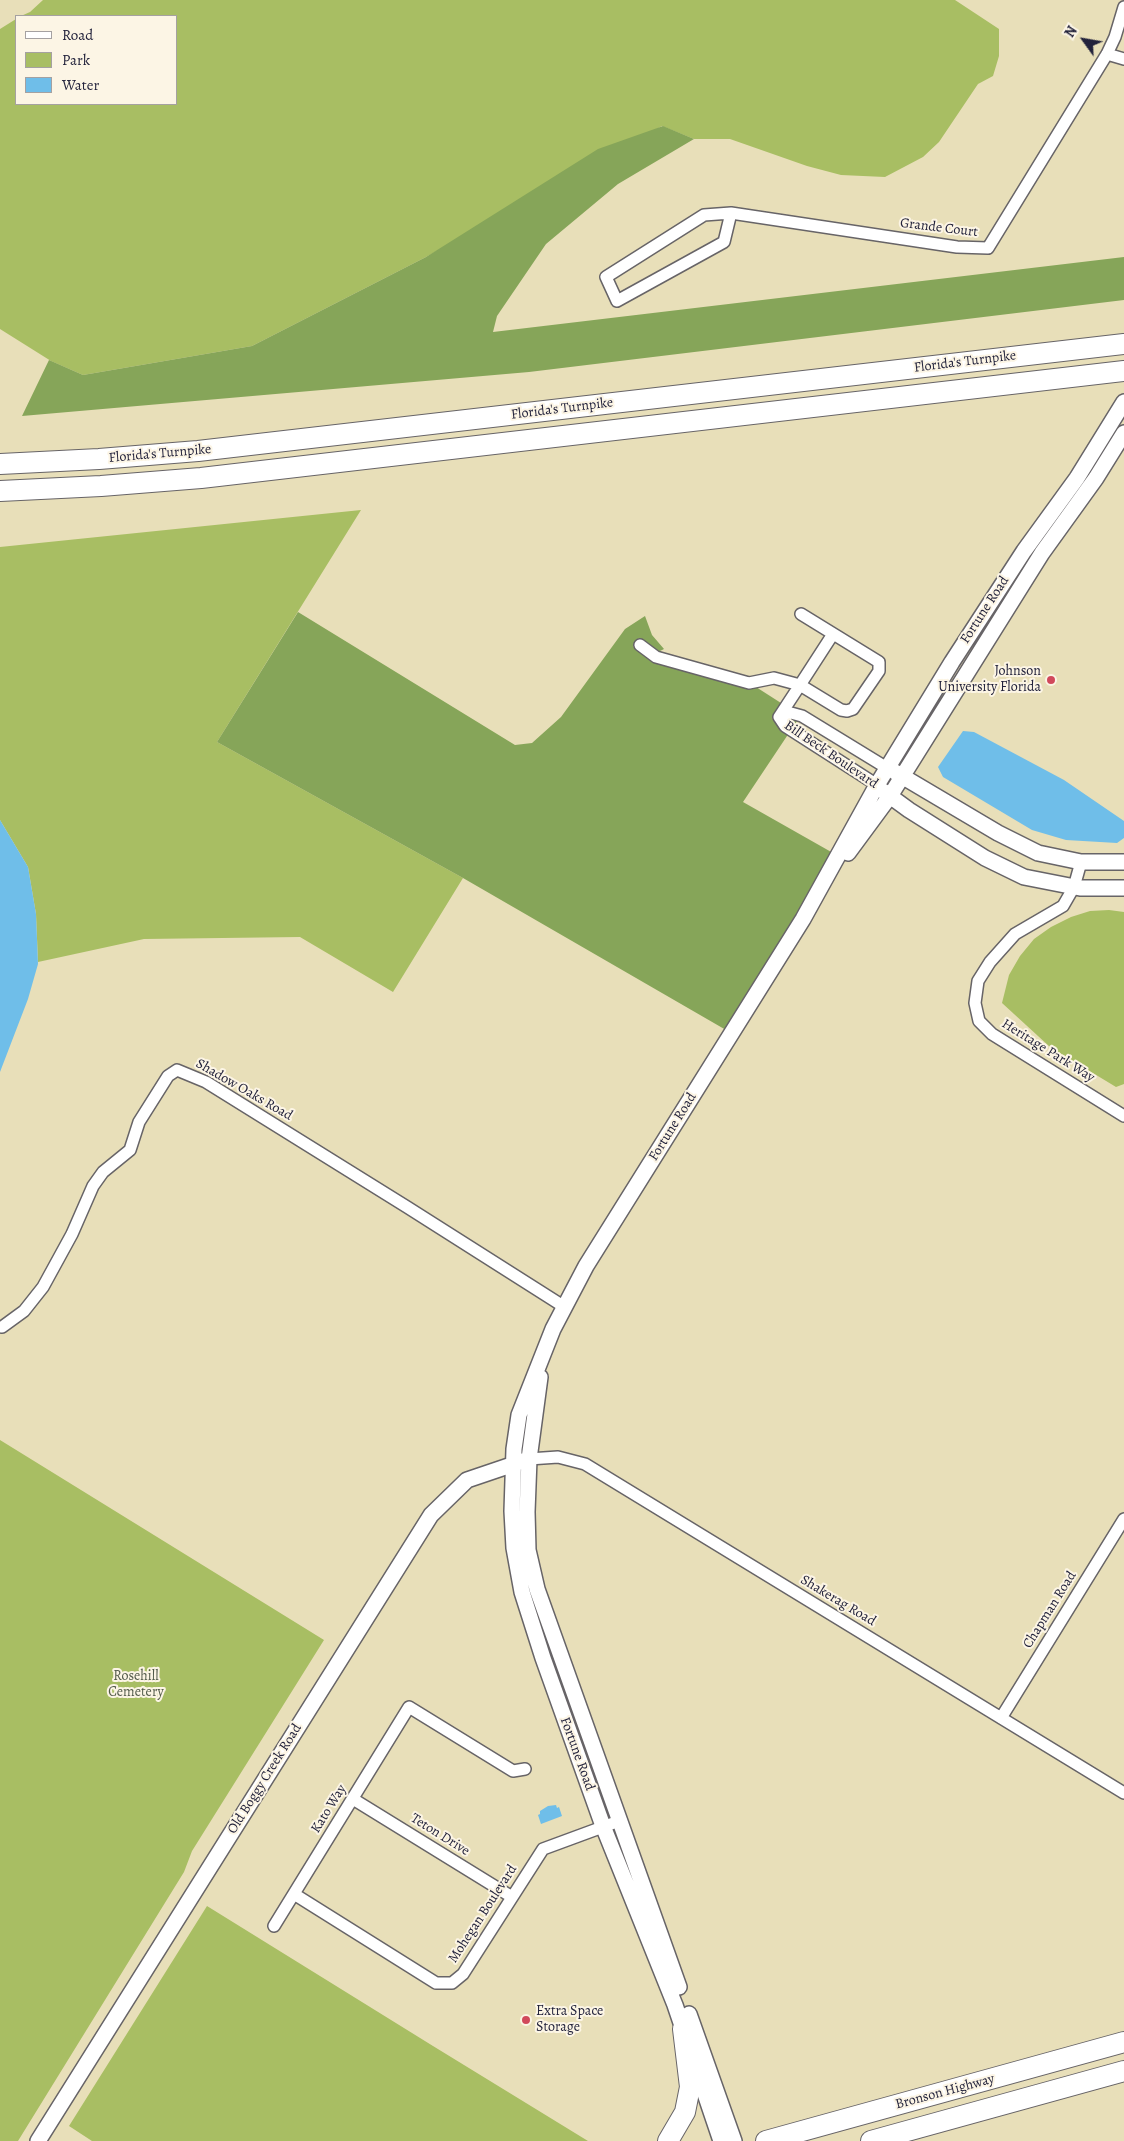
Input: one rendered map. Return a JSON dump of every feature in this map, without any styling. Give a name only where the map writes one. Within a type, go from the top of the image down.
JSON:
[{"type":"highway","name":"Florida's Turnpike","points":[[0,464],[198,451],[1124,344]]},
{"type":"highway","name":"Florida's Turnpike","points":[[0,491],[201,478],[1124,371]]},
{"type":"highway","points":[[668,2141],[685,2112],[690,2087],[683,2029]]},
{"type":"highway","name":"Bronson Highway","points":[[766,2141],[1124,2042]]},
{"type":"highway","name":"Bronson Highway","points":[[870,2141],[1124,2071]]},
{"type":"main road","name":"Fortune Road","points":[[813,903],[876,785],[952,662],[1024,551],[1077,478],[1124,402]]},
{"type":"main road","name":"Fortune Road","points":[[721,2141],[651,1940],[603,1826],[543,1658],[522,1592],[514,1548],[512,1493],[513,1464],[519,1415],[563,1306],[586,1266],[813,903],[890,796],[1042,553],[1091,485],[1124,433]]},
{"type":"main road","name":"Bill Beck Boulevard","points":[[887,768],[998,833],[1038,853],[1081,862],[1124,862]]},
{"type":"main road","name":"Bill Beck Boulevard","points":[[876,785],[992,862],[1024,877],[1074,887],[1124,888]]},
{"type":"main road","name":"Fortune Road","points":[[542,1355],[529,1459],[527,1512],[528,1550],[537,1589],[734,2141]]},
{"type":"main road","name":"Old Boggy Creek Road","points":[[38,2141],[431,1515],[467,1480],[529,1459]]},
{"type":"street","name":"Grande Court","points":[[731,214],[724,242],[617,301],[606,277],[704,215],[731,214],[957,247],[988,248],[1107,54],[1120,40],[1124,7]]},
{"type":"street","points":[[1107,54],[1124,59]]},
{"type":"street","points":[[640,645],[656,657],[750,683],[774,678],[800,685],[841,710],[853,709],[878,671],[879,662],[801,614]]},
{"type":"street","points":[[779,717],[834,634]]},
{"type":"street","points":[[952,662],[967,672]]},
{"type":"street","name":"Bill Beck Boulevard","points":[[876,785],[785,726],[779,717],[791,713],[802,716],[887,768]]},
{"type":"street","name":"Heritage Park Way","points":[[1081,862],[1074,887],[1062,906],[1016,934],[990,962],[978,982],[975,1003],[979,1021],[992,1034],[1124,1116]]},
{"type":"street","name":"Shadow Oaks Road","points":[[2,1327],[24,1311],[43,1287],[72,1234],[93,1186],[103,1172],[130,1150],[139,1122],[168,1076],[177,1070],[206,1082],[563,1306]]},
{"type":"street","name":"Shakerag Road","points":[[529,1459],[558,1457],[585,1464],[1124,1793]]},
{"type":"street","name":"Chapman Road","points":[[1001,1718],[1124,1519]]},
{"type":"street","name":"Kato Way","points":[[274,1926],[409,1707],[513,1771],[525,1769]]},
{"type":"street","name":"Teton Drive","points":[[353,1799],[512,1897]]},
{"type":"street","name":"Mohegan Boulevard","points":[[294,1894],[436,1983],[452,1983],[463,1974],[543,1849],[620,1821]]},
{"type":"green space","points":[[43,0],[955,0],[999,29],[999,56],[993,76],[978,84],[939,142],[923,157],[885,177],[841,175],[807,166],[730,139],[694,139],[662,126],[426,257],[252,346],[83,375],[51,361],[0,329],[0,29],[15,20],[15,105],[178,105],[178,15],[23,15],[30,12]]},
{"type":"green space","points":[[663,126],[694,139],[618,184],[546,244],[497,316],[493,332],[1124,257],[1124,300],[529,372],[22,416],[49,360],[83,375],[252,346],[426,257],[598,149]]},
{"type":"green space","points":[[361,510],[217,742],[463,878],[393,992],[300,937],[144,939],[38,962],[36,914],[28,867],[0,820],[0,547]]},
{"type":"green space","points":[[298,612],[515,745],[532,743],[561,717],[625,629],[645,616],[652,635],[664,649],[658,652],[639,638],[633,646],[655,662],[745,687],[746,689],[756,687],[781,703],[772,718],[780,724],[790,709],[801,715],[743,802],[833,853],[726,1030],[463,878],[217,742]]},
{"type":"green space","points":[[1109,910],[1124,912],[1124,1084],[1116,1087],[1050,1047],[1002,1003],[1009,975],[1020,956],[1034,939],[1051,927],[1071,917],[1090,911]]},
{"type":"green space","name":"Rosehill Cemetery","points":[[0,1440],[324,1640],[192,1851],[184,1872],[18,2141],[0,2141]]},
{"type":"green space","points":[[207,1906],[588,2141],[92,2141],[69,2126]]},
{"type":"water","points":[[963,731],[974,732],[1064,780],[1124,821],[1124,838],[1117,843],[1066,840],[1032,830],[943,777],[938,767]]},
{"type":"water","points":[[0,820],[28,867],[36,914],[38,964],[28,999],[0,1072]]},
{"type":"water","points":[[556,1805],[557,1808],[559,1807],[562,1816],[541,1824],[538,1815],[540,1811],[548,1806]]},
{"type":"place","name":"Johnson University Florida","points":[[1051,680]]},
{"type":"place","name":"Extra Space Storage","points":[[526,2020]]}]
